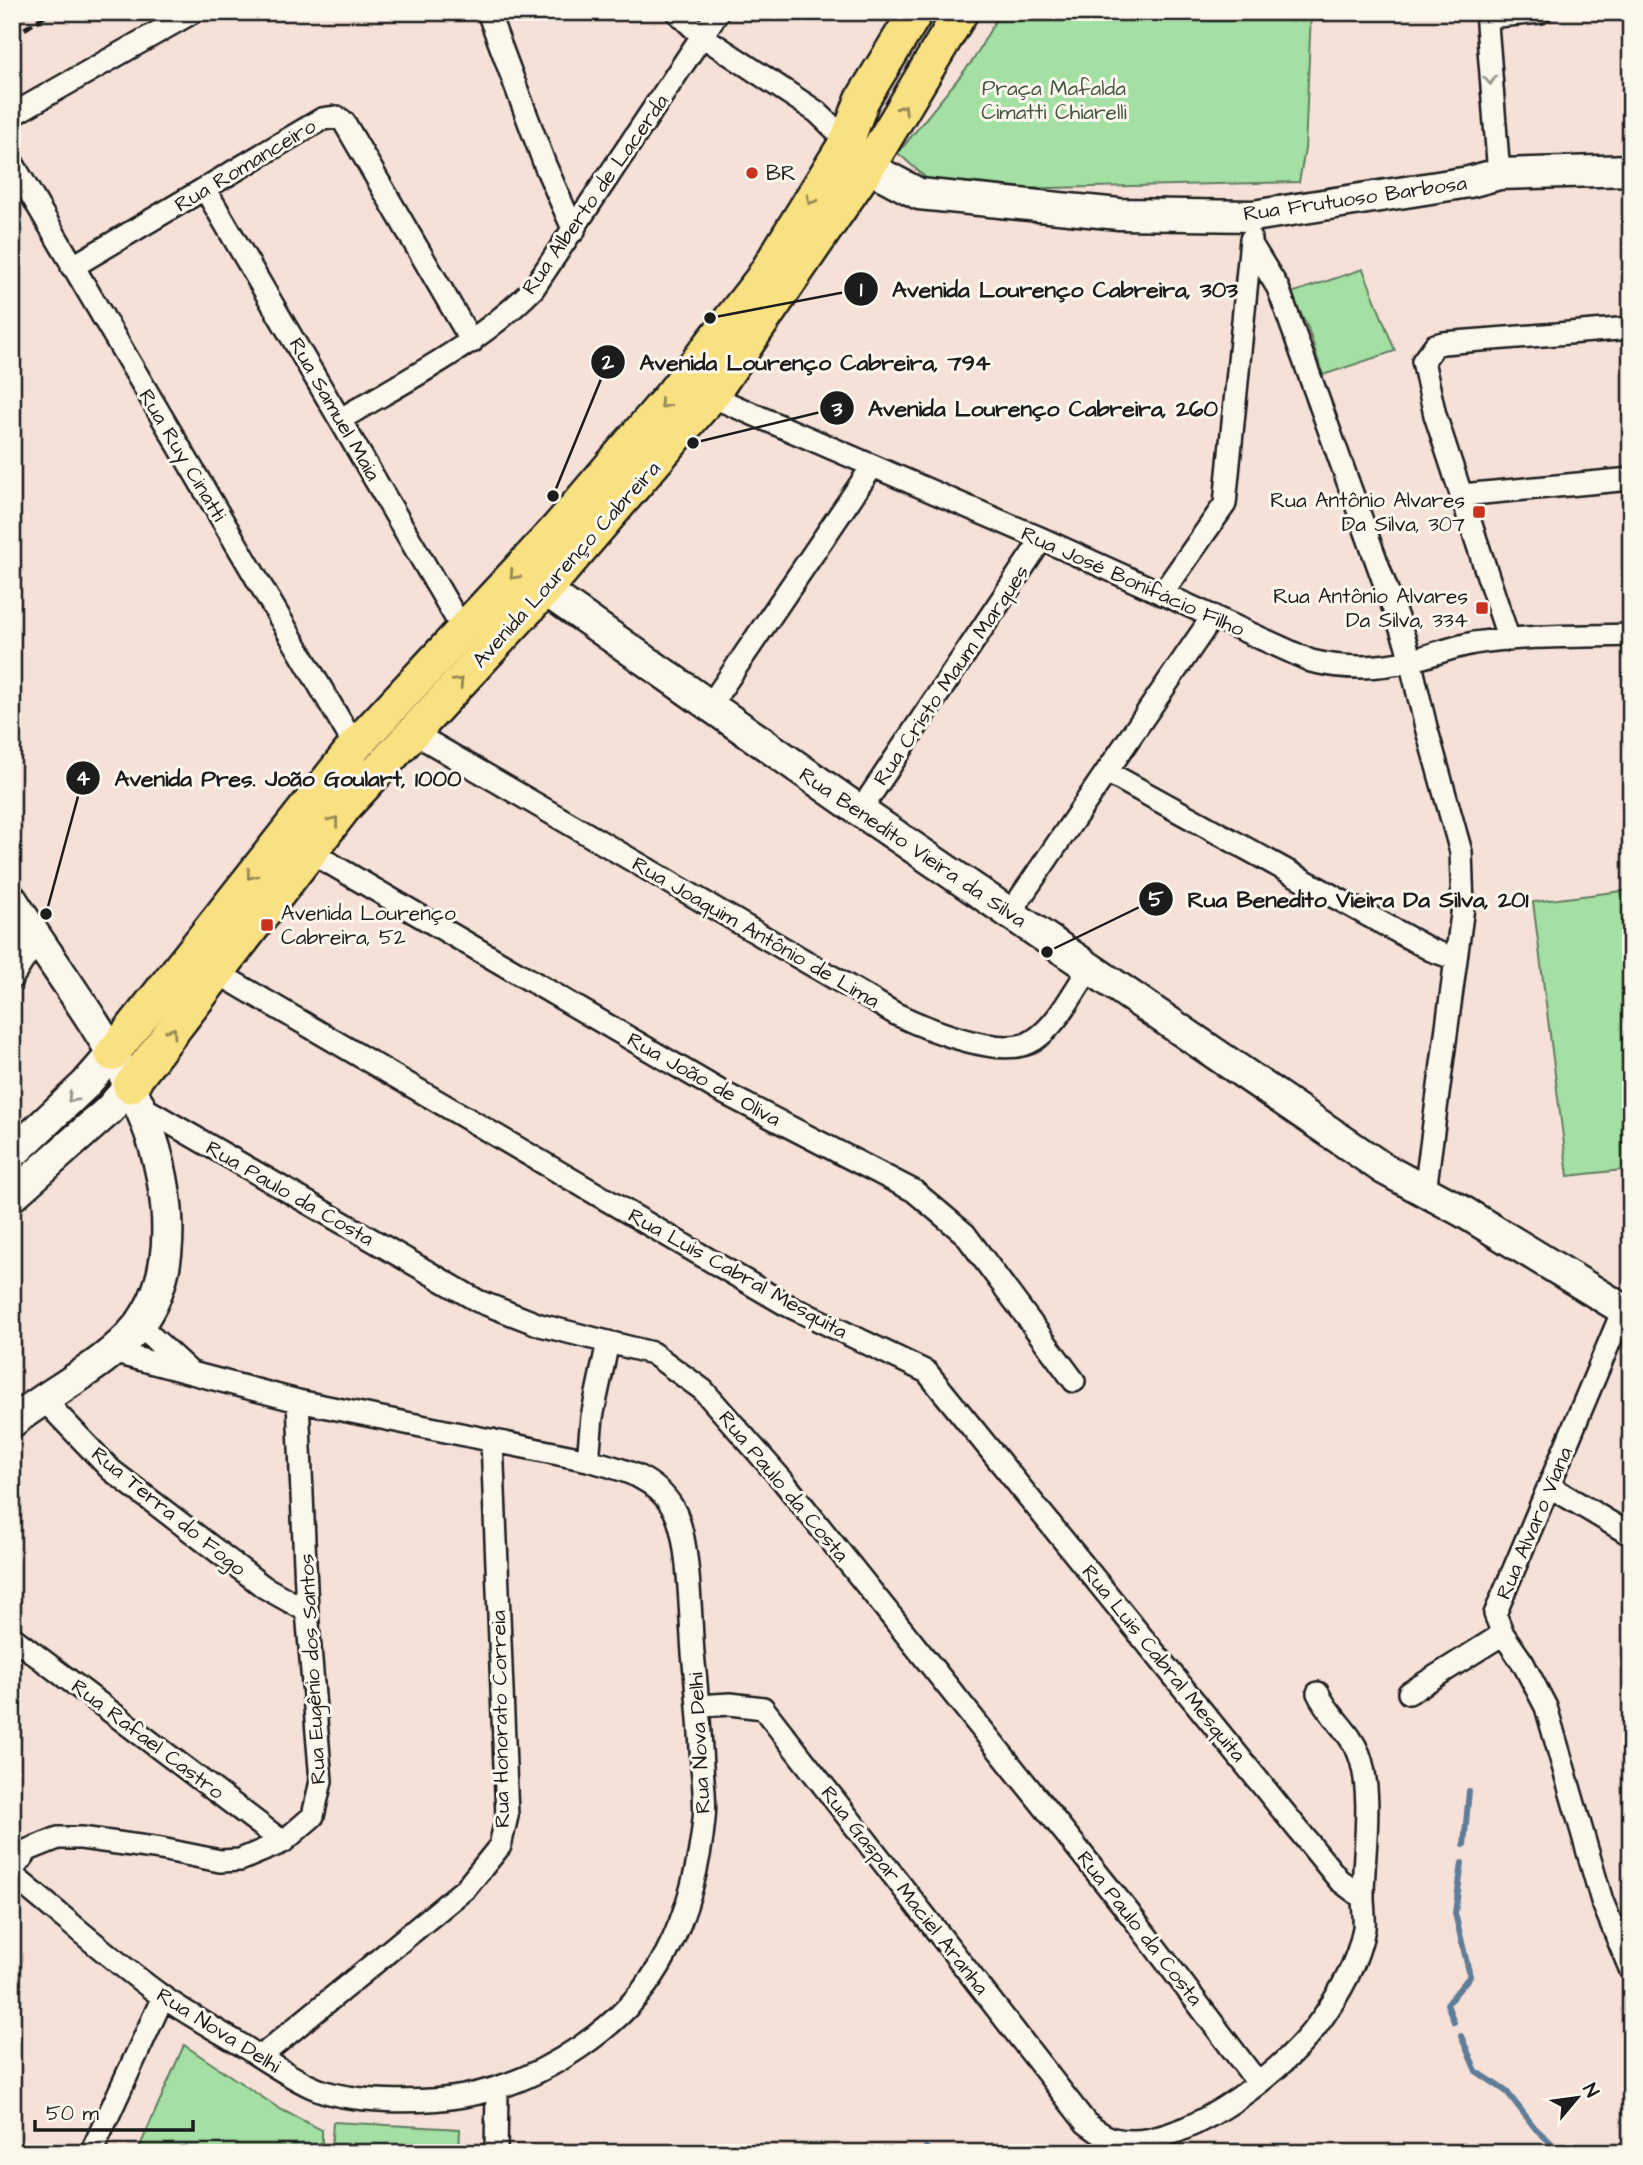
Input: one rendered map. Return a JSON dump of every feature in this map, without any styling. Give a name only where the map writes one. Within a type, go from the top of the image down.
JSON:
[{"type":"main road","name":"Avenida Lourenço Cabreira","points":[[112,1054],[355,746],[558,528],[673,393],[762,279],[847,141],[862,100],[916,12]]},
{"type":"main road","name":"Avenida Lourenço Cabreira","points":[[134,1096],[216,972],[347,804],[545,590],[711,396],[868,167],[961,12]]},
{"type":"street","points":[[12,115],[192,12]]},
{"type":"street","points":[[488,12],[545,165],[574,231]]},
{"type":"street","points":[[677,12],[702,36],[817,112],[847,141]]},
{"type":"street","name":"Rua Alberto de Lacerda","points":[[341,419],[472,342],[511,311],[533,289],[718,12]]},
{"type":"street","points":[[1499,174],[1486,15],[1541,12]]},
{"type":"street","name":"Rua Romanceiro","points":[[72,267],[322,119],[337,117],[344,122],[472,342]]},
{"type":"street","name":"Rua Frutuoso Barbosa","points":[[847,141],[868,167],[919,194],[1252,230],[1499,174],[1631,170]]},
{"type":"street","name":"Rua Ruy Cinatti","points":[[12,162],[355,746]]},
{"type":"street","name":"Rua Samuel Maia","points":[[205,189],[463,630]]},
{"type":"street","points":[[1162,594],[1224,504],[1252,230]]},
{"type":"street","points":[[1252,230],[1278,288],[1412,660],[1426,727],[1461,852],[1463,907],[1425,1191]]},
{"type":"street","points":[[1509,640],[1424,377],[1423,361],[1427,352],[1443,343],[1631,328]]},
{"type":"street","name":"Rua José Bonifácio Filho","points":[[711,396],[1042,539],[1311,661],[1340,667],[1412,660],[1443,649],[1509,640],[1631,635]]},
{"type":"street","points":[[709,707],[872,467]]},
{"type":"street","points":[[1462,495],[1631,479]]},
{"type":"street","name":"Rua Cristo Maum Marques","points":[[860,811],[1042,539]]},
{"type":"street","name":"Rua Benedito Vieira da Silva","points":[[545,590],[709,707],[1384,1168],[1627,1312]]},
{"type":"street","points":[[1010,913],[1213,616]]},
{"type":"street","name":"Rua Joaquim Antônio de Lima","points":[[412,732],[896,1014],[933,1031],[985,1043],[1026,1044],[1043,1032],[1090,968]]},
{"type":"street","points":[[1107,772],[1431,950],[1456,959]]},
{"type":"street","name":"Rua João de Oliva","points":[[283,834],[720,1091],[914,1191],[965,1234],[1074,1381]]},
{"type":"street","points":[[12,900],[112,1054],[134,1096],[155,1154],[168,1235],[163,1270],[139,1325],[112,1352],[42,1398],[12,1422]]},
{"type":"street","points":[[12,978],[37,939]]},
{"type":"street","name":"Rua Luis Cabral Mesquita","points":[[216,972],[785,1304],[928,1372],[1339,1880],[1363,1898]]},
{"type":"street","points":[[12,1154],[85,1085],[112,1054]]},
{"type":"street","points":[[12,1196],[108,1111],[134,1096]]},
{"type":"street","name":"Rua Paulo da Costa","points":[[134,1096],[478,1301],[540,1325],[652,1353],[704,1390],[783,1481],[1130,1914],[1258,2083]]},
{"type":"street","name":"Rua Alvaro Viana","points":[[1503,1634],[1496,1614],[1549,1486],[1627,1312]]},
{"type":"street","name":"Rua Nova Delhi","points":[[139,1325],[194,1376]]},
{"type":"street","points":[[588,1460],[592,1417],[608,1342]]},
{"type":"street","name":"Rua Nova Delhi","points":[[12,1873],[163,1997],[314,2089],[364,2098],[415,2101],[497,2090],[534,2075],[597,2033],[643,1988],[666,1954],[688,1896],[705,1817],[698,1706],[678,1518],[657,1489],[640,1477],[588,1460],[298,1401],[194,1376],[112,1352]]},
{"type":"street","name":"Rua Terra do Fogo","points":[[42,1398],[111,1470],[264,1587],[307,1611]]},
{"type":"street","name":"Rua Eugênio dos Santos","points":[[12,1873],[28,1850],[58,1838],[81,1838],[161,1849],[220,1861],[249,1857],[283,1842],[313,1816],[321,1781],[307,1611],[298,1401]]},
{"type":"street","name":"Rua Honorato Correia","points":[[260,2057],[466,1888],[500,1846],[507,1816],[492,1440]]},
{"type":"street","points":[[1549,1486],[1631,1535]]},
{"type":"street","points":[[1409,1693],[1503,1634],[1523,1662],[1546,1707],[1602,1901],[1631,1971]]},
{"type":"street","name":"Rua Rafael Castro","points":[[12,1637],[283,1842]]},
{"type":"street","points":[[1258,2083],[1298,2048],[1327,2010],[1356,1955],[1364,1927],[1365,1813],[1360,1757],[1352,1739],[1318,1693]]},
{"type":"street","name":"Rua Gaspar Maciel Aranha","points":[[698,1706],[730,1704],[763,1708],[1068,2095],[1086,2123],[1117,2140],[1158,2137],[1191,2125],[1258,2083]]},
{"type":"street","points":[[91,2153],[163,1997]]},
{"type":"street","points":[[496,2153],[497,2090]]},
{"type":"green space","name":"Praça Mafalda Cimatti Chiarelli","points":[[1000,12],[1311,12],[1305,149],[1299,182],[1005,189],[926,178],[898,153],[974,59]]},
{"type":"green space","points":[[1363,269],[1395,351],[1323,375],[1308,328],[1291,293]]},
{"type":"green space","points":[[1631,890],[1631,1169],[1568,1176],[1533,902]]},
{"type":"green space","points":[[184,2045],[280,2109],[322,2130],[322,2153],[137,2153]]},
{"type":"green space","points":[[333,2122],[460,2129],[459,2153],[331,2153]]},
{"type":"waterway","points":[[1464,1845],[1469,1791]]},
{"type":"waterway","points":[[1454,2022],[1447,2004],[1470,1976],[1455,1913],[1462,1863]]},
{"type":"waterway","points":[[1461,2036],[1476,2071],[1507,2092],[1535,2128],[1562,2153]]},
{"type":"waterway","points":[[926,2148],[932,2153]]},
{"type":"railway","points":[[12,37],[51,12]]},
{"type":"place","name":"BR","points":[[752,173]]},
{"type":"place","name":"Avenida Lourenço Cabreira, 303","points":[[710,318]]},
{"type":"place","name":"Avenida Lourenço Cabreira, 260","points":[[693,443]]},
{"type":"place","name":"Avenida Lourenço Cabreira, 794","points":[[553,496]]},
{"type":"place","name":"Rua Antônio Alvares Da Silva, 307","points":[[1479,512]]},
{"type":"place","name":"Rua Antônio Alvares Da Silva, 334","points":[[1482,608]]},
{"type":"place","name":"Avenida Pres. João Goulart, 1000","points":[[46,914]]},
{"type":"place","name":"Avenida Lourenço Cabreira, 52","points":[[267,925]]},
{"type":"place","name":"Rua Benedito Vieira Da Silva, 201","points":[[1047,952]]}]
